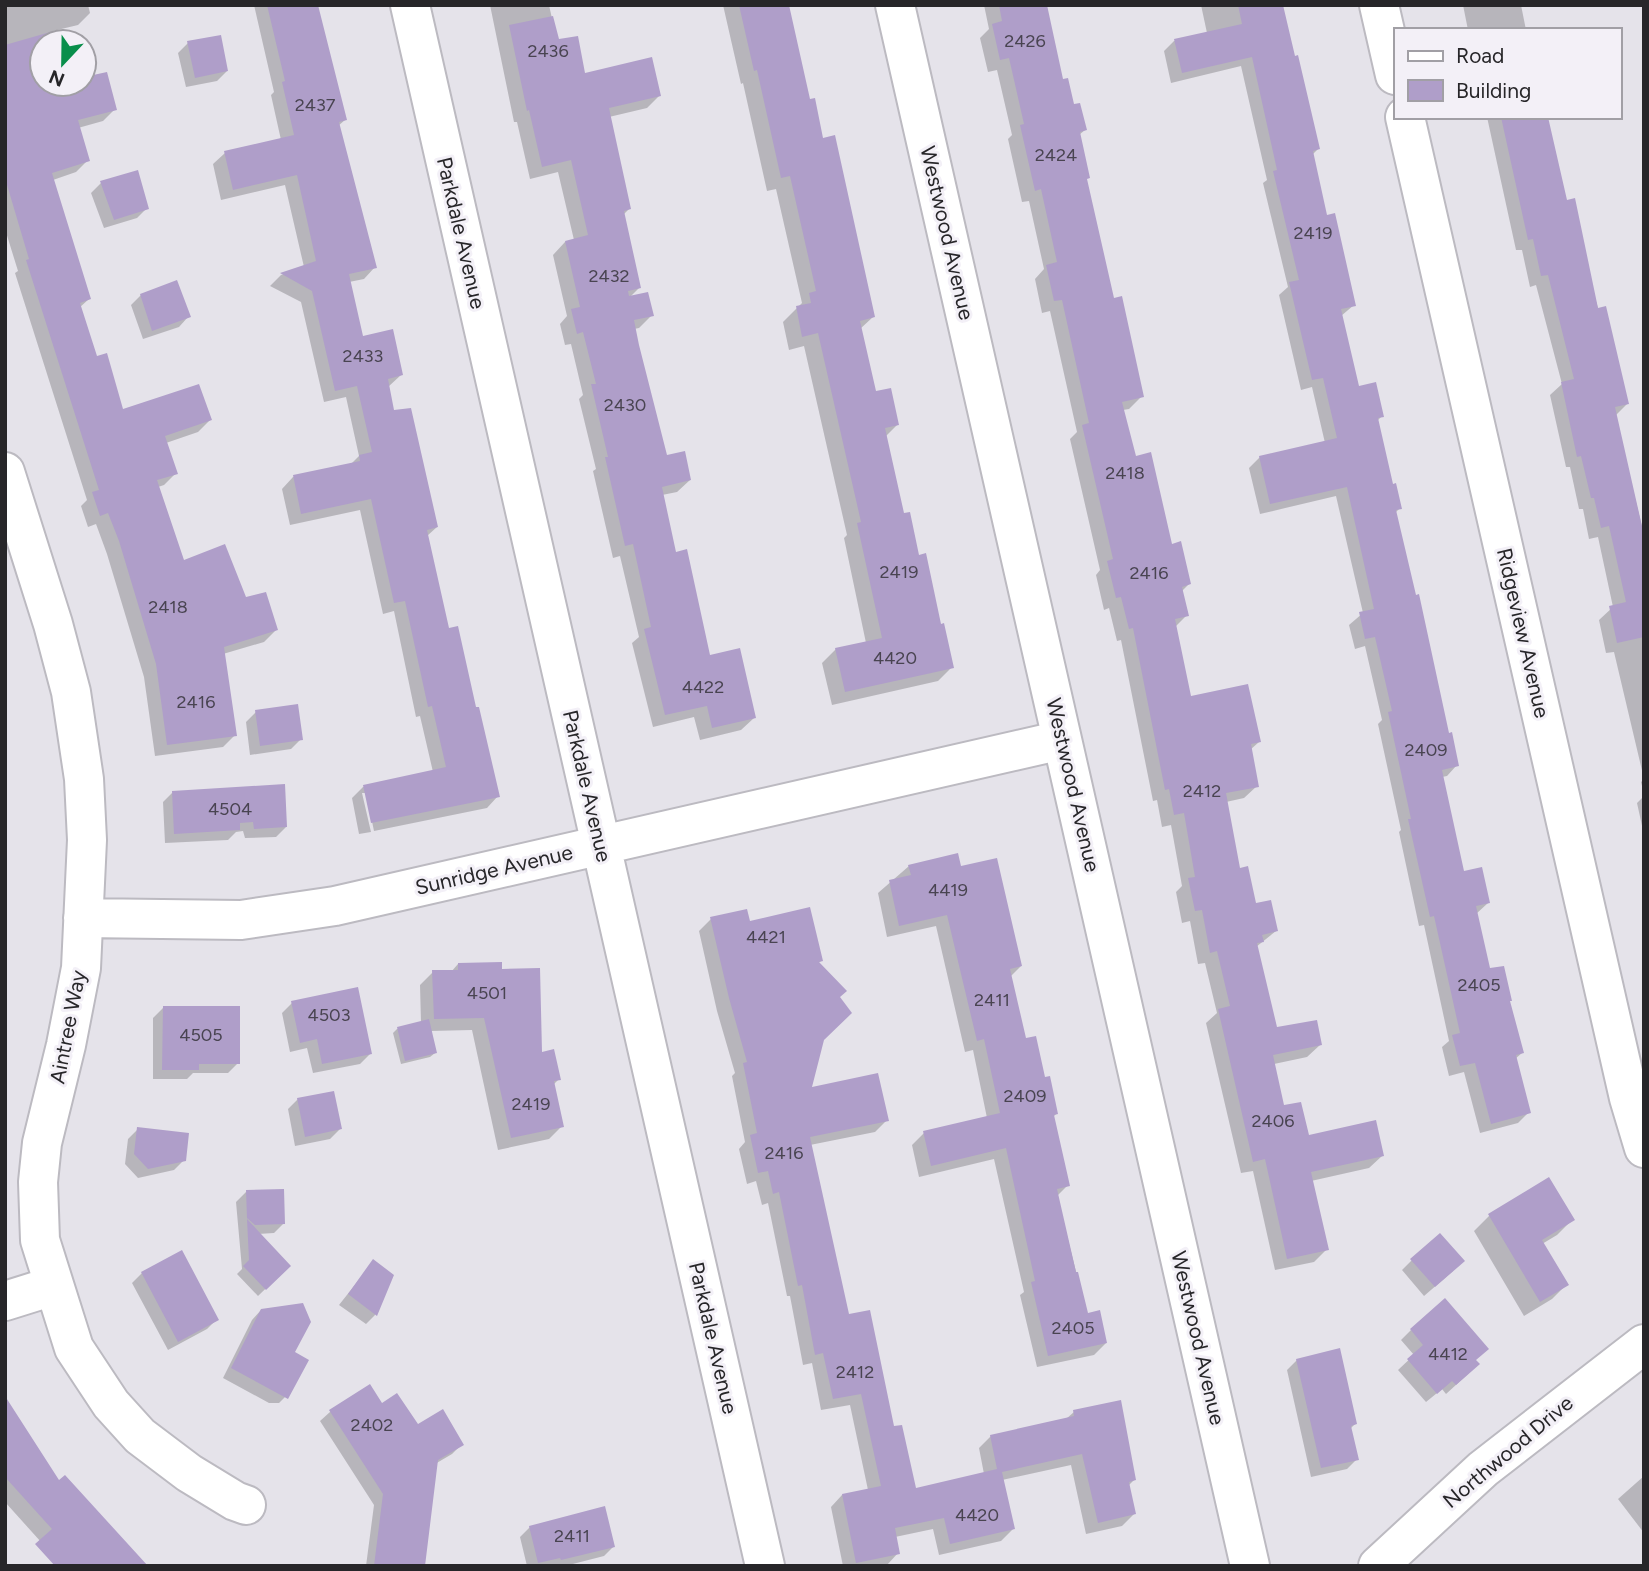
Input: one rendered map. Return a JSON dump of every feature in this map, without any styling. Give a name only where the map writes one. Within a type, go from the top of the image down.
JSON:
[{"type":"street","name":"Parkdale Avenue","points":[[410,5],[765,1566]]},
{"type":"street","name":"Westwood Avenue","points":[[895,5],[1250,1566]]},
{"type":"street","points":[[1380,5],[1394,70]]},
{"type":"street","name":"Ridgeview Avenue","points":[[1405,119],[1622,1071],[1644,1148]]},
{"type":"street","name":"Aintree Way","points":[[5,472],[12,520],[53,624],[71,692],[84,779],[87,840],[80,968],[66,1045],[42,1143],[38,1182],[40,1240],[74,1348],[111,1404],[140,1436],[189,1473],[246,1505]]},
{"type":"street","name":"Sunridge Avenue","points":[[83,918],[241,920],[335,906],[1062,740]]},
{"type":"street","points":[[5,1301],[53,1286]]},
{"type":"street","name":"Northwood Drive","points":[[1378,1566],[1483,1469],[1644,1344]]},
{"type":"building","points":[[267,5],[318,5],[347,120],[339,122],[377,268],[349,274],[363,336],[393,329],[403,375],[388,379],[394,410],[411,408],[438,527],[427,530],[449,628],[458,626],[500,797],[371,823],[363,785],[446,767],[432,706],[428,707],[405,601],[394,603],[371,499],[301,514],[293,475],[360,461],[359,455],[372,452],[357,386],[335,391],[312,291],[280,273],[316,261],[297,175],[233,190],[224,151],[294,135],[282,82],[285,81]]},
{"type":"building","points":[[739,5],[789,5],[810,99],[815,98],[823,138],[835,135],[875,317],[860,321],[876,391],[891,388],[899,425],[885,428],[904,513],[910,512],[919,555],[926,553],[941,624],[944,623],[954,668],[845,692],[835,648],[882,638],[857,523],[861,522],[818,333],[802,337],[796,306],[811,303],[809,293],[816,291],[790,176],[781,178],[757,70],[754,71]]},
{"type":"building","points":[[999,5],[1047,5],[1063,79],[1068,78],[1074,104],[1080,103],[1087,130],[1080,132],[1090,178],[1087,179],[1114,298],[1122,296],[1144,397],[1122,402],[1136,456],[1151,452],[1172,544],[1181,541],[1191,584],[1182,587],[1189,616],[1175,619],[1191,696],[1248,684],[1261,742],[1251,744],[1259,787],[1226,793],[1240,868],[1248,866],[1256,903],[1271,900],[1278,931],[1262,935],[1264,942],[1257,943],[1277,1027],[1317,1020],[1322,1045],[1273,1055],[1284,1105],[1301,1102],[1309,1135],[1376,1120],[1384,1156],[1311,1172],[1329,1250],[1287,1259],[1265,1159],[1253,1162],[1218,1009],[1230,1006],[1217,951],[1210,953],[1202,910],[1195,911],[1188,878],[1195,877],[1184,813],[1174,815],[1169,789],[1165,790],[1133,628],[1129,629],[1121,597],[1116,598],[1107,561],[1113,559],[1082,425],[1089,423],[1062,300],[1054,301],[1046,265],[1057,262],[1041,189],[1035,191],[1009,58],[1000,60],[992,24],[1002,21]]},
{"type":"building","points":[[1238,5],[1283,5],[1320,149],[1313,151],[1327,215],[1335,213],[1356,306],[1341,309],[1359,386],[1376,382],[1384,417],[1378,418],[1393,484],[1396,483],[1402,509],[1396,510],[1416,595],[1419,594],[1449,733],[1452,732],[1459,766],[1442,770],[1464,871],[1482,867],[1490,903],[1476,906],[1490,968],[1504,966],[1524,1053],[1516,1055],[1531,1113],[1491,1124],[1475,1063],[1460,1066],[1452,1035],[1460,1033],[1434,916],[1430,917],[1408,819],[1411,819],[1388,712],[1392,711],[1375,637],[1365,639],[1359,612],[1374,609],[1347,487],[1270,504],[1259,456],[1337,438],[1323,378],[1312,380],[1289,282],[1299,280],[1273,171],[1277,170],[1252,57],[1182,73],[1174,39],[1242,24]]},
{"type":"building","points":[[553,16],[559,39],[578,36],[585,73],[652,57],[661,96],[609,108],[631,209],[624,211],[641,288],[628,291],[629,296],[648,292],[654,316],[634,320],[639,345],[667,455],[685,451],[691,480],[662,487],[676,552],[687,549],[710,655],[740,648],[756,718],[712,728],[707,706],[665,715],[644,629],[651,627],[633,544],[625,546],[605,457],[608,457],[591,384],[596,384],[583,332],[577,334],[571,309],[580,307],[565,241],[588,235],[571,160],[542,167],[509,25]]},
{"type":"building","points":[[221,35],[228,71],[195,78],[187,41]]},
{"type":"building","points":[[28,38],[28,98],[98,98],[98,74],[107,72],[117,110],[78,120],[90,161],[52,173],[91,299],[80,303],[97,356],[107,353],[123,409],[199,384],[212,420],[165,436],[178,474],[157,480],[184,560],[225,544],[246,597],[266,592],[278,630],[224,647],[237,736],[167,745],[156,664],[119,541],[108,513],[100,516],[92,492],[99,490],[26,260],[29,259],[5,178],[5,45]]},
{"type":"building","points":[[1501,119],[1548,119],[1567,200],[1575,198],[1598,308],[1606,306],[1629,404],[1615,407],[1644,535],[1644,637],[1617,643],[1609,606],[1626,602],[1609,526],[1601,528],[1581,456],[1577,457],[1561,382],[1574,379],[1548,275],[1541,276],[1533,239],[1528,240]]},
{"type":"building","points":[[138,170],[149,209],[114,220],[100,181]]},
{"type":"building","points":[[177,280],[191,317],[152,331],[140,294]]},
{"type":"building","points":[[298,704],[303,740],[260,746],[255,710]]},
{"type":"building","points":[[285,784],[287,827],[254,829],[253,822],[240,823],[240,830],[174,834],[172,791]]},
{"type":"building","points":[[958,853],[961,866],[997,858],[1022,966],[1010,969],[1026,1038],[1036,1036],[1045,1077],[1050,1076],[1058,1114],[1054,1115],[1070,1186],[1057,1189],[1088,1313],[1100,1310],[1107,1343],[1048,1356],[1031,1282],[1035,1281],[1006,1148],[931,1166],[923,1131],[1000,1113],[984,1039],[977,1041],[947,915],[899,926],[889,880],[911,875],[908,865]]},
{"type":"building","points":[[810,907],[823,961],[819,962],[847,991],[840,997],[852,1013],[824,1040],[812,1087],[878,1073],[889,1121],[810,1137],[849,1314],[870,1310],[894,1426],[902,1425],[916,1488],[997,1469],[990,1435],[1074,1416],[1073,1410],[1121,1400],[1136,1480],[1129,1482],[1136,1514],[1098,1523],[1082,1454],[1002,1472],[1015,1529],[950,1544],[944,1518],[895,1528],[900,1554],[856,1563],[842,1494],[881,1486],[861,1394],[833,1399],[823,1353],[815,1355],[802,1285],[798,1286],[779,1192],[773,1194],[768,1171],[758,1173],[750,1135],[757,1133],[743,1063],[747,1062],[710,917],[747,909],[750,921]]},
{"type":"building","points":[[502,962],[502,969],[540,968],[542,1052],[554,1049],[561,1080],[554,1081],[564,1127],[511,1138],[484,1018],[434,1019],[432,970],[458,970],[458,963]]},
{"type":"building","points":[[358,987],[372,1054],[322,1064],[317,1039],[300,1043],[291,1001]]},
{"type":"building","points":[[163,1006],[240,1006],[240,1064],[199,1064],[199,1070],[162,1070]]},
{"type":"building","points":[[429,1019],[437,1053],[405,1061],[397,1027]]},
{"type":"building","points":[[334,1091],[342,1129],[305,1137],[297,1098]]},
{"type":"building","points":[[137,1127],[189,1133],[186,1161],[148,1169],[134,1154]]},
{"type":"building","points":[[1549,1177],[1575,1220],[1542,1240],[1569,1285],[1540,1302],[1488,1214]]},
{"type":"building","points":[[284,1189],[285,1224],[255,1225],[247,1218],[246,1190]]},
{"type":"building","points":[[247,1219],[291,1266],[266,1290],[243,1266],[249,1260]]},
{"type":"building","points":[[1440,1233],[1465,1261],[1435,1287],[1410,1259]]},
{"type":"building","points":[[182,1250],[219,1320],[178,1342],[141,1272]]},
{"type":"building","points":[[373,1259],[394,1275],[377,1316],[348,1294]]},
{"type":"building","points":[[1445,1298],[1489,1349],[1476,1360],[1480,1364],[1456,1385],[1452,1381],[1437,1394],[1407,1359],[1423,1345],[1410,1329]]},
{"type":"building","points":[[303,1303],[311,1322],[295,1352],[309,1360],[288,1399],[231,1368],[261,1309]]},
{"type":"building","points":[[1340,1348],[1357,1424],[1351,1426],[1359,1460],[1321,1468],[1296,1359]]},
{"type":"building","points":[[370,1384],[382,1403],[397,1393],[418,1424],[443,1409],[464,1445],[438,1460],[425,1566],[374,1566],[383,1494],[329,1410]]},
{"type":"building","points":[[5,1396],[59,1480],[65,1475],[148,1566],[55,1566],[35,1544],[52,1529],[5,1477]]},
{"type":"building","points":[[605,1506],[615,1547],[538,1563],[529,1526]]}]
